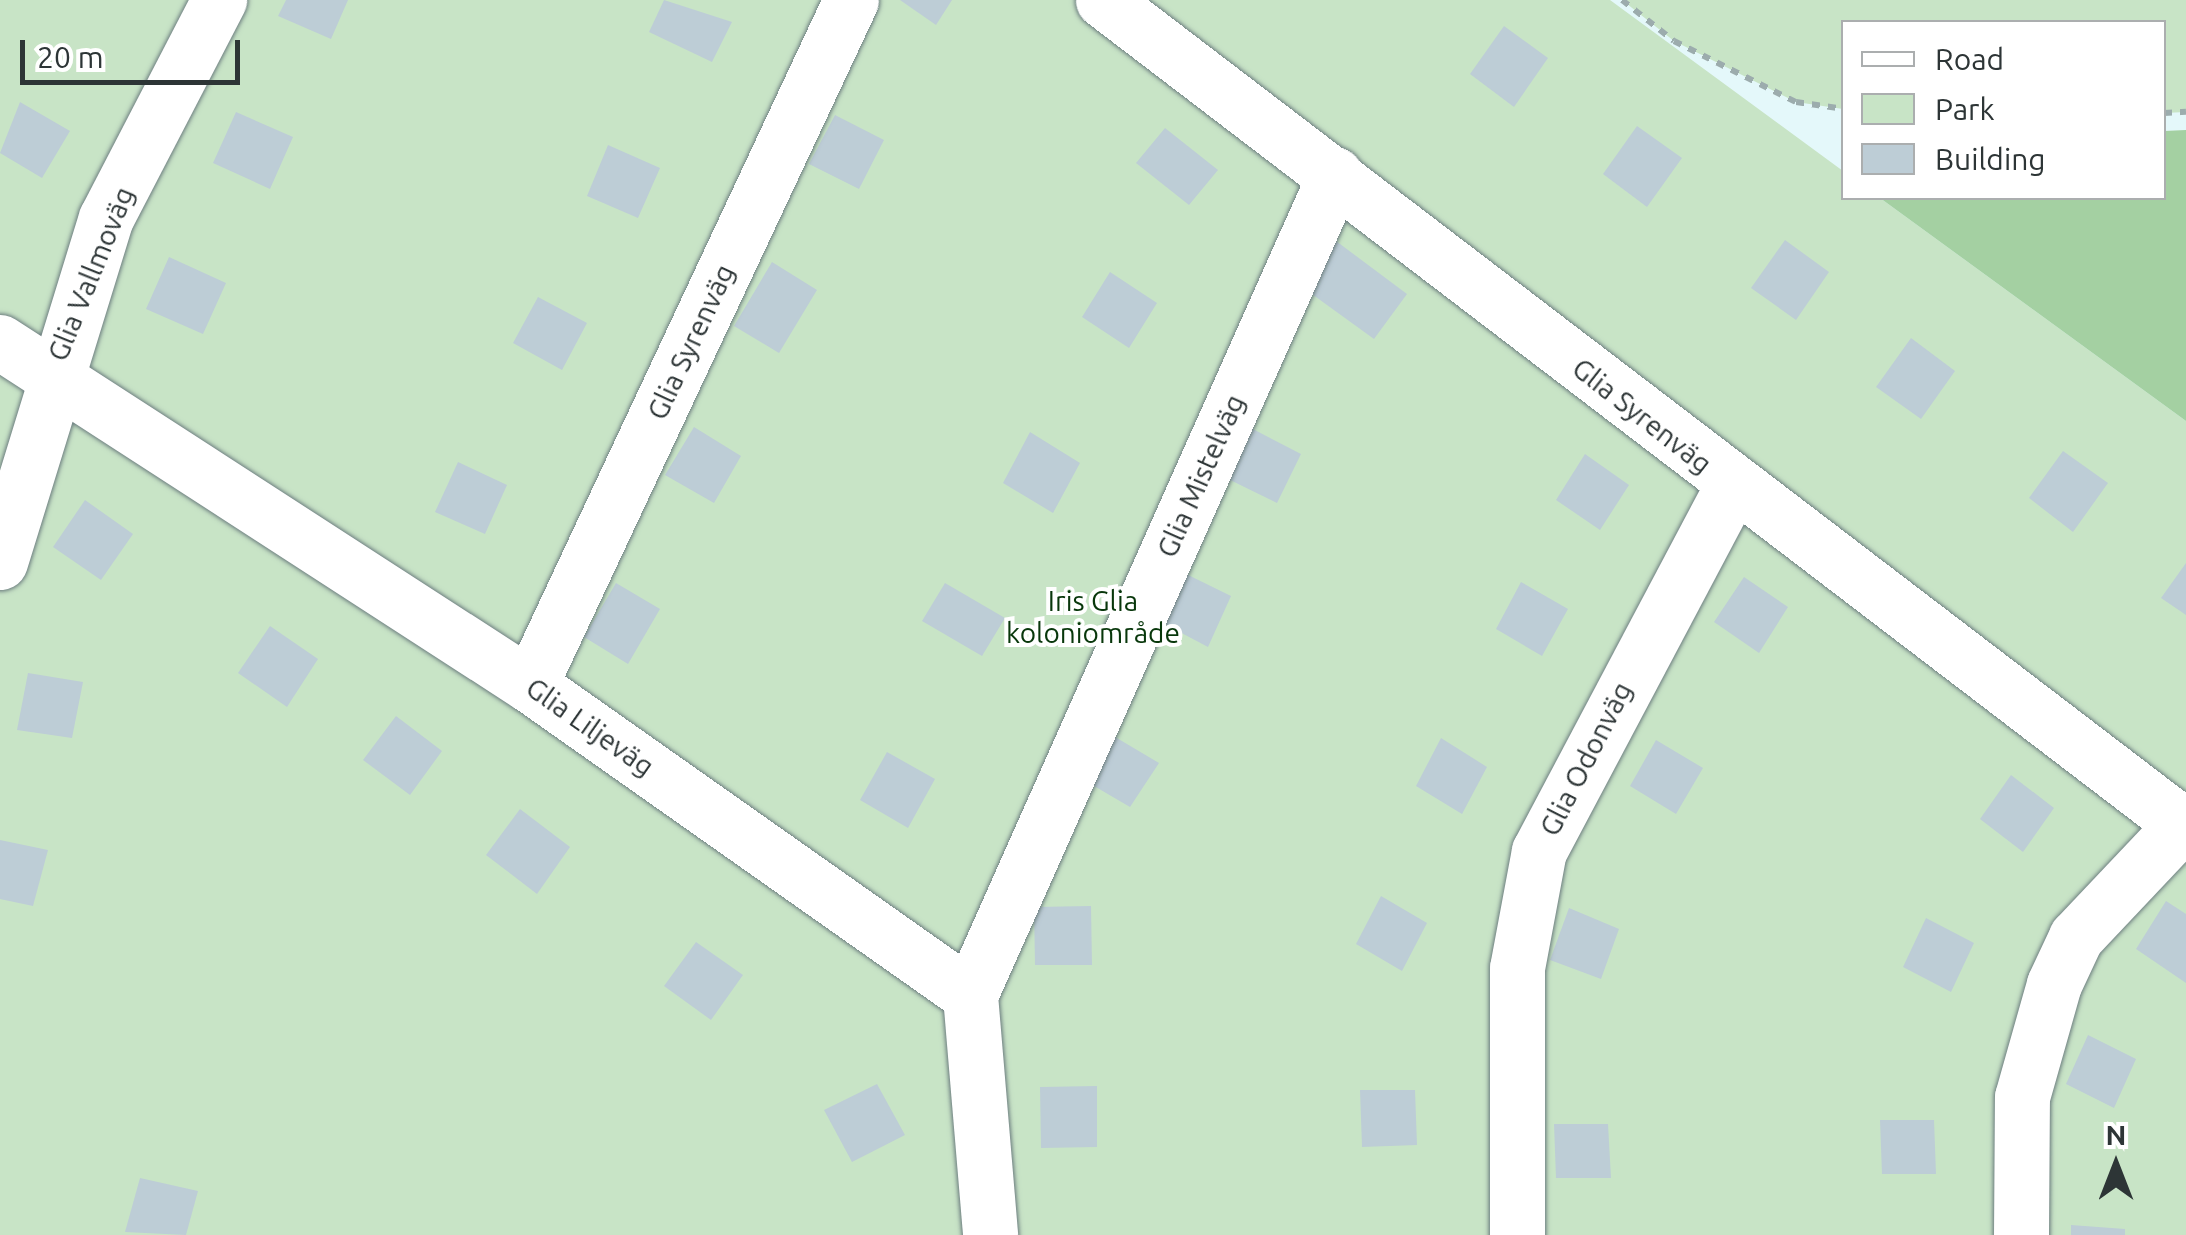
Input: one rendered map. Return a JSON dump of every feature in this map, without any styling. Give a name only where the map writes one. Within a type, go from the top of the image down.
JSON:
[{"type":"street","name":"Glia Vallmoväg","points":[[0,562],[53,369],[106,218],[219,0]]},
{"type":"street","name":"Glia Syrenväg","points":[[530,684],[851,0]]},
{"type":"street","name":"Glia Syrenväg","points":[[1103,0],[1335,175],[1732,486],[2184,825]]},
{"type":"street","name":"Glia Mistelväg","points":[[970,996],[1335,175]]},
{"type":"street","name":"Glia Liljeväg","points":[[0,342],[53,369],[530,684],[970,996]]},
{"type":"street","name":"Glia Odonväg","points":[[1518,1235],[1518,968],[1539,851],[1732,486]]},
{"type":"street","points":[[2021,1235],[2022,1097],[2054,984],[2076,937],[2184,825]]},
{"type":"street","points":[[970,996],[990,1235]]},
{"type":"path","points":[[1622,0],[1674,41],[1796,102],[1841,109]]},
{"type":"green space","name":"Iris Glia koloniområde","points":[[0,0],[1610,0],[1841,170],[1841,200],[1883,200],[2186,421],[2186,1235],[0,1235]]},
{"type":"green space","points":[[1622,0],[2186,0],[2186,112],[2166,113],[2166,20],[1841,20],[1841,109],[1796,102],[1674,41]]},
{"type":"green space","points":[[2186,130],[2186,421],[1883,200],[2166,200],[2166,131]]},
{"type":"building","points":[[286,0],[348,0],[331,39],[278,16]]},
{"type":"building","points":[[664,0],[732,22],[712,62],[649,32]]},
{"type":"building","points":[[900,0],[952,0],[936,25]]},
{"type":"building","points":[[1504,26],[1548,58],[1514,107],[1470,74]]},
{"type":"building","points":[[20,102],[70,131],[42,178],[0,153]]},
{"type":"building","points":[[236,112],[293,137],[270,189],[213,163]]},
{"type":"building","points":[[835,115],[884,140],[859,189],[809,164]]},
{"type":"building","points":[[1637,126],[1682,158],[1647,207],[1603,174]]},
{"type":"building","points":[[1165,128],[1218,170],[1189,205],[1136,163]]},
{"type":"building","points":[[608,145],[660,168],[638,218],[587,196]]},
{"type":"building","points":[[1332,238],[1407,294],[1374,339],[1298,284]]},
{"type":"building","points":[[1785,240],[1829,272],[1796,320],[1751,288]]},
{"type":"building","points":[[169,257],[226,283],[203,334],[146,309]]},
{"type":"building","points":[[772,262],[817,290],[779,353],[734,326]]},
{"type":"building","points":[[1110,272],[1157,303],[1129,348],[1082,317]]},
{"type":"building","points":[[538,297],[587,323],[562,370],[513,343]]},
{"type":"building","points":[[1911,338],[1955,371],[1921,419],[1876,387]]},
{"type":"building","points":[[694,427],[741,456],[714,503],[665,475]]},
{"type":"building","points":[[1249,427],[1301,454],[1277,503],[1226,478]]},
{"type":"building","points":[[1030,432],[1080,463],[1053,513],[1003,483]]},
{"type":"building","points":[[2063,451],[2108,483],[2073,532],[2029,498]]},
{"type":"building","points":[[1585,454],[1629,485],[1600,530],[1556,500]]},
{"type":"building","points":[[458,462],[507,485],[485,534],[435,512]]},
{"type":"building","points":[[85,500],[133,534],[101,580],[53,547]]},
{"type":"building","points":[[2186,563],[2186,615],[2161,598]]},
{"type":"building","points":[[1180,571],[1231,596],[1208,647],[1157,620]]},
{"type":"building","points":[[1744,577],[1788,607],[1759,653],[1714,622]]},
{"type":"building","points":[[1521,582],[1568,609],[1542,656],[1496,629]]},
{"type":"building","points":[[616,583],[660,609],[628,664],[584,637]]},
{"type":"building","points":[[945,583],[1005,618],[982,656],[922,621]]},
{"type":"building","points":[[270,626],[318,659],[287,707],[238,673]]},
{"type":"building","points":[[28,673],[83,682],[72,738],[17,730]]},
{"type":"building","points":[[396,716],[442,751],[410,795],[363,760]]},
{"type":"building","points":[[1105,731],[1159,763],[1130,807],[1077,776]]},
{"type":"building","points":[[1441,738],[1487,767],[1462,814],[1416,786]]},
{"type":"building","points":[[1656,740],[1703,768],[1676,814],[1630,786]]},
{"type":"building","points":[[887,752],[935,779],[908,828],[860,800]]},
{"type":"building","points":[[2011,775],[2054,808],[2023,852],[1980,819]]},
{"type":"building","points":[[520,809],[570,847],[537,894],[486,855]]},
{"type":"building","points":[[0,840],[48,850],[33,906],[0,899]]},
{"type":"building","points":[[1381,896],[1427,923],[1402,971],[1356,944]]},
{"type":"building","points":[[2166,901],[2186,914],[2186,983],[2136,949]]},
{"type":"building","points":[[1091,906],[1092,965],[1035,965],[1034,907]]},
{"type":"building","points":[[1569,908],[1619,929],[1601,979],[1550,960]]},
{"type":"building","points":[[1926,918],[1974,943],[1951,992],[1903,967]]},
{"type":"building","points":[[696,942],[743,975],[711,1020],[664,986]]},
{"type":"building","points":[[2088,1035],[2136,1059],[2114,1108],[2066,1084]]},
{"type":"building","points":[[877,1084],[905,1135],[852,1162],[824,1110]]},
{"type":"building","points":[[1097,1086],[1097,1147],[1041,1148],[1040,1087]]},
{"type":"building","points":[[1360,1090],[1415,1090],[1417,1145],[1362,1147]]},
{"type":"building","points":[[1880,1120],[1934,1120],[1936,1174],[1882,1174]]},
{"type":"building","points":[[1554,1124],[1608,1124],[1611,1178],[1556,1178]]},
{"type":"building","points":[[140,1178],[198,1191],[186,1235],[125,1232]]},
{"type":"building","points":[[2071,1225],[2125,1229],[2125,1235],[2071,1235]]}]
